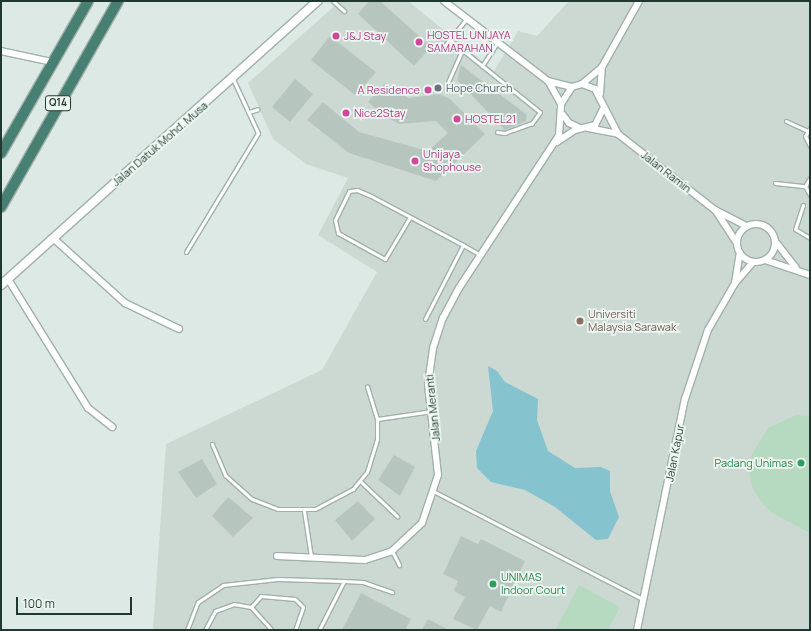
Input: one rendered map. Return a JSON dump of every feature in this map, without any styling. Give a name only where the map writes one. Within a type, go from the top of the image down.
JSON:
[{"type":"highway","name":"Q14","points":[[1,153],[88,1]]},
{"type":"highway","name":"Q14","points":[[1,207],[118,1]]},
{"type":"street","name":"Jalan Datuk Mohd. Musa","points":[[1,285],[233,79],[318,1]]},
{"type":"street","points":[[444,1],[466,20],[548,81],[572,87],[582,84],[602,68],[639,1]]},
{"type":"street","points":[[1,51],[52,62]]},
{"type":"street","points":[[602,68],[600,94],[604,106],[618,134]]},
{"type":"street","points":[[548,81],[561,104],[561,129],[555,143]]},
{"type":"street","points":[[582,84],[600,94]]},
{"type":"street","points":[[561,104],[572,87]]},
{"type":"street","points":[[555,143],[600,120],[604,106]]},
{"type":"street","points":[[561,111],[568,123],[585,128],[618,134]]},
{"type":"street","name":"Jalan Ramin","points":[[618,134],[715,210],[747,226]]},
{"type":"street","name":"Jalan Meranti","points":[[277,556],[365,560],[392,551],[422,524],[435,492],[438,459],[428,373],[439,328],[480,255],[555,143]]},
{"type":"street","name":"Jalan Ramin","points":[[715,210],[737,243]]},
{"type":"street","points":[[797,269],[766,227],[747,226],[737,243],[740,253],[753,262],[765,260],[797,269],[810,275]]},
{"type":"street","points":[[53,238],[125,303],[179,330]]},
{"type":"street","points":[[765,260],[773,252],[775,241]]},
{"type":"street","name":"Jalan Kapur","points":[[735,283],[740,253]]},
{"type":"street","name":"Jalan Kapur","points":[[637,630],[640,599],[685,399],[708,330],[735,283],[753,262]]},
{"type":"street","points":[[8,279],[88,408],[112,427]]},
{"type":"lane","points":[[333,1],[344,11]]},
{"type":"lane","points":[[442,49],[466,20]]},
{"type":"lane","points":[[450,40],[540,112],[532,123],[505,134],[497,132]]},
{"type":"lane","points":[[482,66],[499,45]]},
{"type":"lane","points":[[448,82],[462,51]]},
{"type":"lane","points":[[186,252],[256,139],[258,133],[233,79]]},
{"type":"lane","points":[[249,112],[258,109]]},
{"type":"lane","points":[[786,121],[807,131]]},
{"type":"lane","points":[[810,128],[807,131],[806,140],[810,146]]},
{"type":"lane","points":[[805,186],[810,178]]},
{"type":"lane","points":[[775,183],[805,186]]},
{"type":"lane","points":[[805,186],[810,195]]},
{"type":"lane","points":[[410,217],[385,259],[338,233],[334,220],[349,191],[357,190],[410,217],[463,245],[480,255]]},
{"type":"lane","points":[[803,205],[795,229],[810,238]]},
{"type":"lane","points":[[425,319],[463,245]]},
{"type":"lane","points":[[212,444],[225,475],[241,492],[267,506],[304,511],[330,503],[361,482],[373,459],[377,419],[367,386]]},
{"type":"lane","points":[[377,419],[432,411]]},
{"type":"lane","points":[[361,482],[397,516]]},
{"type":"lane","points":[[435,492],[640,599]]},
{"type":"lane","points":[[304,511],[311,557]]},
{"type":"lane","points":[[392,551],[399,565]]},
{"type":"lane","points":[[187,630],[194,607],[223,585],[278,579],[344,581],[362,582],[392,592]]},
{"type":"lane","points":[[319,630],[344,581]]},
{"type":"lane","points":[[251,607],[261,596],[295,599],[303,607],[295,630]]},
{"type":"lane","points":[[205,630],[219,608],[234,604],[251,607],[272,630]]},
{"type":"shaded area","name":"Universiti Malaysia Sarawak","points":[[340,1],[408,1],[494,71],[518,31],[537,36],[569,1],[810,1],[810,630],[153,630],[166,444],[322,370],[377,272],[318,235],[348,178],[306,164],[273,139],[248,83]]},
{"type":"green space","points":[[796,415],[810,416],[810,533],[772,513],[761,502],[752,487],[749,469],[752,454],[768,428]]},
{"type":"green space","points":[[579,585],[620,607],[608,630],[556,629]]},
{"type":"water","points":[[488,366],[497,371],[505,382],[538,399],[537,420],[548,451],[575,468],[601,467],[610,471],[610,491],[619,517],[608,539],[596,540],[555,507],[525,490],[491,482],[477,468],[476,451],[493,411]]},
{"type":"building","points":[[369,1],[380,1],[431,47],[414,66],[358,14]]},
{"type":"building","points":[[330,36],[376,72],[356,96],[311,60]]},
{"type":"building","points":[[461,65],[527,115],[526,121],[505,130],[457,80]]},
{"type":"building","points":[[295,79],[313,94],[290,122],[272,107]]},
{"type":"building","points":[[385,83],[409,98],[439,94],[450,99],[485,134],[436,181],[349,153],[307,120],[323,102],[359,132],[428,151],[448,133],[436,121],[399,124],[382,114],[368,102]]},
{"type":"building","points":[[394,455],[415,467],[400,496],[378,480]]},
{"type":"building","points":[[202,459],[217,484],[196,498],[178,472]]},
{"type":"building","points":[[228,497],[253,518],[233,537],[212,516]]},
{"type":"building","points":[[358,501],[375,519],[352,541],[335,520]]},
{"type":"building","points":[[461,536],[478,544],[481,539],[525,561],[501,612],[490,606],[477,630],[453,619],[465,597],[454,591],[458,581],[443,574]]},
{"type":"building","points":[[361,593],[411,619],[405,630],[342,630]]},
{"type":"building","points":[[428,619],[449,630],[422,630]]},
{"type":"place","name":"J&J Stay","points":[[336,36]]},
{"type":"place","name":"HOSTEL UNIJAYA SAMARAHAN","points":[[419,42]]},
{"type":"place","name":"Hope Church","points":[[438,88]]},
{"type":"place","name":"A Residence","points":[[428,90]]},
{"type":"place","name":"Nice2Stay","points":[[346,113]]},
{"type":"place","name":"HOSTEL21","points":[[457,119]]},
{"type":"place","name":"Unijaya Shophouse","points":[[415,161]]},
{"type":"place","name":"Universiti Malaysia Sarawak","points":[[580,321]]},
{"type":"place","name":"Padang Unimas","points":[[801,463]]},
{"type":"place","name":"UNIMAS Indoor Court","points":[[493,584]]}]
